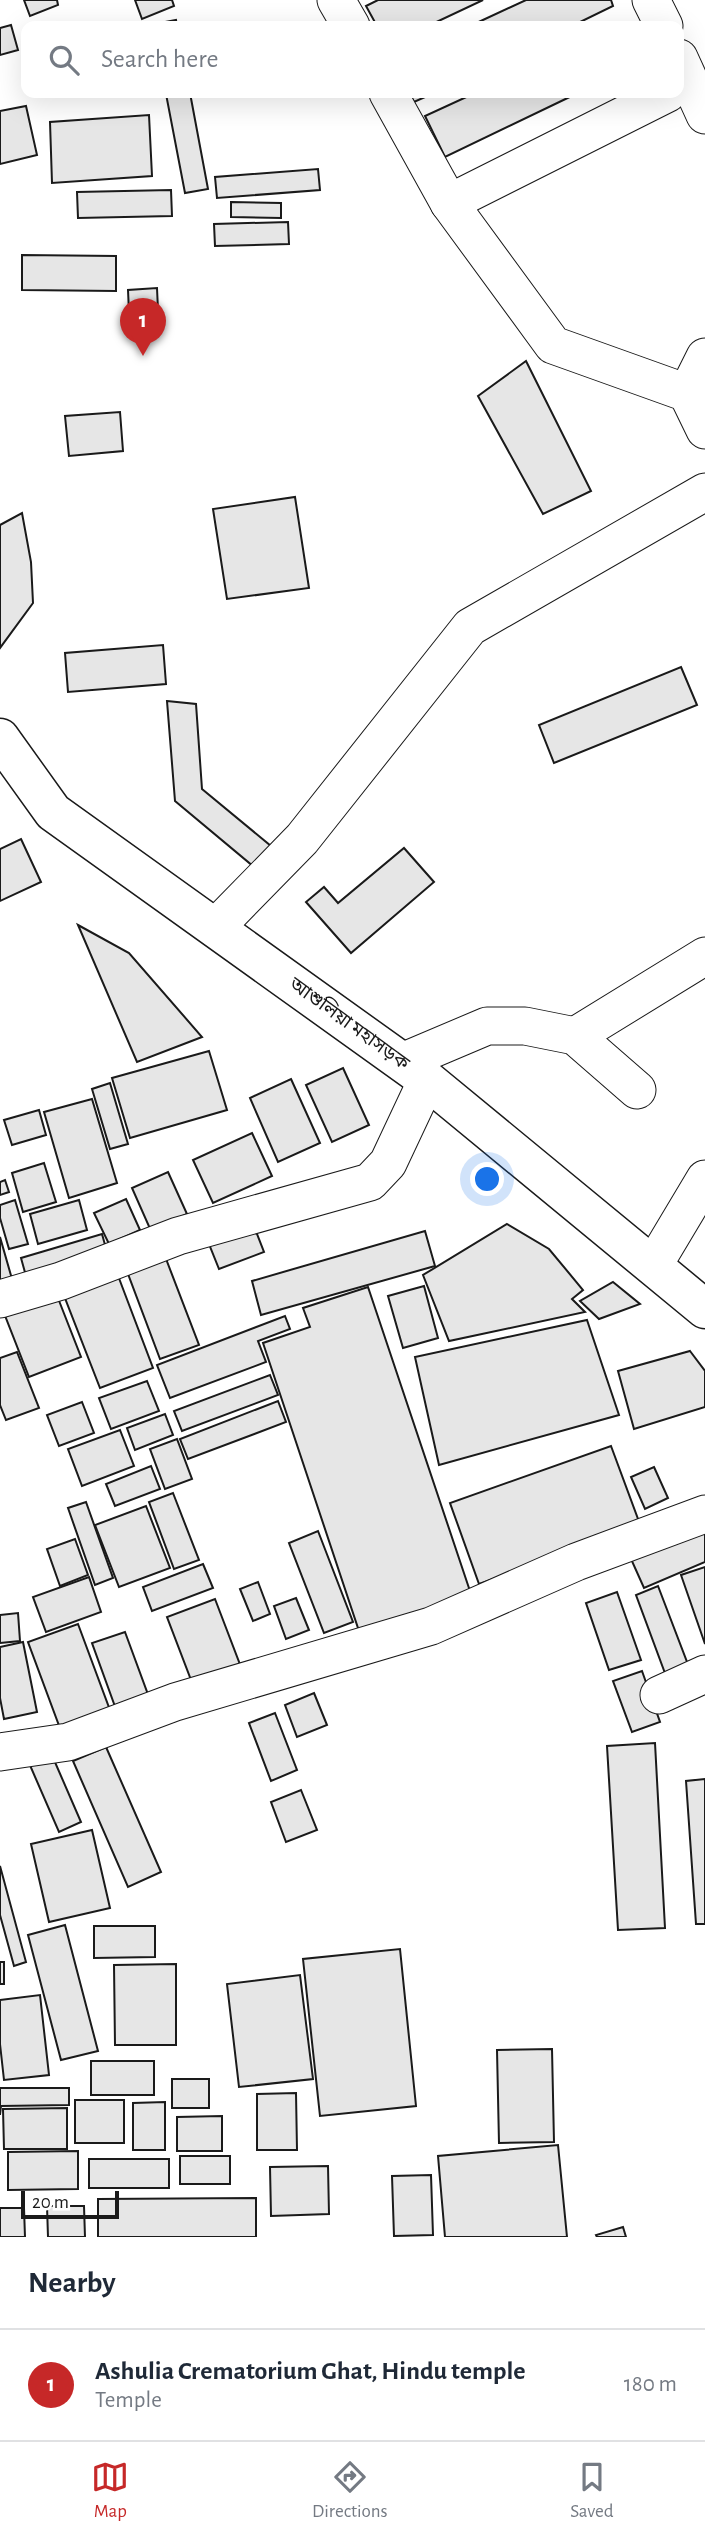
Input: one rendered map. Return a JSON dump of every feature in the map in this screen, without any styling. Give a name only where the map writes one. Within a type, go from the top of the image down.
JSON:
[{"type":"highway","name":"আশুলিয়া মহাসড়ক","points":[[0,738],[53,812],[414,1071],[653,1266],[701,1301]]},
{"type":"street","points":[[336,0],[348,21]]},
{"type":"street","points":[[651,0],[662,21]]},
{"type":"street","points":[[684,87],[705,115]]},
{"type":"street","points":[[391,98],[449,203],[553,345],[687,393],[705,430]]},
{"type":"street","points":[[449,203],[645,98]]},
{"type":"street","points":[[687,393],[705,357]]},
{"type":"street","points":[[215,928],[302,839],[470,627],[705,492]]},
{"type":"street","points":[[575,1036],[705,956]]},
{"type":"street","points":[[0,1299],[61,1281],[178,1236],[370,1182],[388,1163],[414,1071],[486,1026],[525,1026],[575,1036],[637,1090]]},
{"type":"street","points":[[653,1266],[705,1179]]},
{"type":"street","points":[[0,1752],[68,1742],[175,1702],[431,1626],[576,1562],[705,1514]]},
{"type":"street","points":[[659,1695],[705,1674]]},
{"type":"building","points":[[24,0],[57,0],[58,5],[30,16]]},
{"type":"building","points":[[135,0],[172,0],[174,6],[142,19]]},
{"type":"building","points":[[378,0],[483,0],[439,21],[374,21],[366,6]]},
{"type":"building","points":[[526,0],[611,0],[613,6],[582,21],[481,21]]},
{"type":"building","points":[[11,25],[18,50],[0,55],[0,28]]},
{"type":"building","points":[[167,98],[191,98],[208,189],[185,193]]},
{"type":"building","points":[[464,98],[568,98],[445,157],[425,116]]},
{"type":"building","points":[[26,106],[37,155],[0,164],[0,111]]},
{"type":"building","points":[[149,115],[152,176],[52,183],[50,122]]},
{"type":"building","points":[[318,169],[320,190],[217,198],[215,177]]},
{"type":"building","points":[[171,190],[172,216],[78,218],[77,192]]},
{"type":"building","points":[[231,202],[281,203],[281,218],[231,217]]},
{"type":"building","points":[[288,222],[289,244],[215,246],[214,224]]},
{"type":"building","points":[[22,255],[116,256],[116,291],[22,290]]},
{"type":"building","points":[[157,288],[159,333],[130,335],[128,290]]},
{"type":"building","points":[[526,361],[591,491],[543,514],[478,396]]},
{"type":"building","points":[[120,412],[123,451],[69,456],[65,416]]},
{"type":"building","points":[[295,497],[309,588],[227,599],[213,509]]},
{"type":"building","points":[[22,513],[31,562],[33,603],[0,648],[0,525]]},
{"type":"building","points":[[163,645],[166,684],[68,692],[65,653]]},
{"type":"building","points":[[681,667],[697,705],[554,763],[539,725]]},
{"type":"building","points":[[167,701],[196,704],[202,789],[277,851],[260,872],[175,801]]},
{"type":"building","points":[[21,839],[41,882],[0,901],[0,849]]},
{"type":"building","points":[[404,848],[434,882],[351,953],[306,902],[324,887],[338,903]]},
{"type":"building","points":[[78,925],[129,953],[202,1037],[137,1062]]},
{"type":"building","points":[[209,1051],[227,1110],[130,1138],[112,1078]]},
{"type":"building","points":[[343,1068],[369,1125],[332,1142],[306,1085]]},
{"type":"building","points":[[291,1079],[320,1143],[278,1162],[250,1098]]},
{"type":"building","points":[[110,1083],[128,1144],[110,1149],[92,1089]]},
{"type":"building","points":[[92,1099],[117,1183],[69,1198],[44,1112]]},
{"type":"building","points":[[39,1110],[46,1135],[12,1145],[4,1120]]},
{"type":"building","points":[[252,1133],[272,1176],[213,1203],[193,1160]]},
{"type":"building","points":[[44,1163],[56,1202],[23,1212],[12,1173]]},
{"type":"building","points":[[168,1172],[187,1214],[151,1231],[132,1188]]},
{"type":"building","points":[[5,1180],[9,1192],[0,1195],[0,1182]]},
{"type":"building","points":[[126,1199],[140,1230],[109,1244],[94,1213]]},
{"type":"building","points":[[15,1200],[28,1244],[9,1249],[0,1218],[0,1205]]},
{"type":"building","points":[[79,1200],[87,1230],[38,1244],[30,1214]]},
{"type":"building","points":[[252,1221],[264,1252],[219,1269],[207,1239]]},
{"type":"building","points":[[507,1224],[549,1249],[583,1290],[572,1299],[585,1312],[449,1341],[423,1275]]},
{"type":"building","points":[[425,1231],[435,1266],[261,1315],[252,1281]]},
{"type":"building","points":[[102,1234],[107,1252],[26,1276],[21,1258]]},
{"type":"building","points":[[0,1237],[16,1293],[0,1298]]},
{"type":"building","points":[[163,1251],[199,1345],[160,1359],[125,1266]]},
{"type":"building","points":[[117,1273],[153,1368],[100,1388],[63,1293]]},
{"type":"building","points":[[613,1282],[640,1304],[599,1319],[580,1301]]},
{"type":"building","points":[[424,1286],[438,1338],[403,1348],[388,1296]]},
{"type":"building","points":[[368,1287],[475,1606],[363,1643],[263,1343],[310,1327],[303,1308]]},
{"type":"building","points":[[56,1293],[81,1357],[29,1377],[4,1313]]},
{"type":"building","points":[[285,1316],[290,1329],[258,1341],[266,1362],[170,1398],[157,1365]]},
{"type":"building","points":[[587,1320],[619,1415],[439,1465],[415,1357]]},
{"type":"building","points":[[690,1351],[705,1371],[705,1407],[634,1429],[618,1371]]},
{"type":"building","points":[[17,1352],[39,1408],[6,1420],[0,1405],[0,1358]]},
{"type":"building","points":[[270,1375],[278,1395],[182,1431],[174,1411]]},
{"type":"building","points":[[147,1381],[159,1411],[111,1429],[99,1398]]},
{"type":"building","points":[[278,1401],[286,1422],[188,1459],[180,1439]]},
{"type":"building","points":[[82,1402],[94,1433],[59,1446],[47,1415]]},
{"type":"building","points":[[165,1414],[173,1435],[135,1450],[127,1428]]},
{"type":"building","points":[[120,1430],[134,1466],[82,1486],[68,1449]]},
{"type":"building","points":[[177,1439],[192,1479],[165,1489],[150,1449]]},
{"type":"building","points":[[611,1446],[641,1527],[479,1584],[450,1503]]},
{"type":"building","points":[[151,1466],[160,1489],[115,1506],[106,1484]]},
{"type":"building","points":[[654,1467],[668,1498],[645,1509],[631,1477]]},
{"type":"building","points":[[173,1493],[199,1560],[174,1569],[149,1502]]},
{"type":"building","points":[[86,1502],[113,1578],[95,1585],[68,1508]]},
{"type":"building","points":[[146,1506],[170,1568],[119,1587],[95,1525]]},
{"type":"building","points":[[705,1517],[705,1562],[644,1588],[627,1550]]},
{"type":"building","points":[[318,1531],[353,1622],[324,1633],[289,1543]]},
{"type":"building","points":[[75,1539],[88,1575],[60,1586],[47,1549]]},
{"type":"building","points":[[203,1564],[213,1588],[152,1611],[143,1587]]},
{"type":"building","points":[[705,1567],[705,1644],[681,1575]]},
{"type":"building","points":[[89,1577],[101,1612],[46,1632],[33,1597]]},
{"type":"building","points":[[258,1582],[270,1614],[253,1621],[240,1589]]},
{"type":"building","points":[[658,1586],[692,1675],[669,1684],[636,1595]]},
{"type":"building","points":[[617,1592],[641,1660],[609,1670],[586,1603]]},
{"type":"building","points":[[296,1598],[309,1630],[286,1639],[274,1606]]},
{"type":"building","points":[[215,1599],[244,1675],[196,1693],[167,1617]]},
{"type":"building","points":[[18,1613],[20,1641],[0,1643],[0,1615]]},
{"type":"building","points":[[78,1624],[114,1721],[64,1739],[28,1642]]},
{"type":"building","points":[[125,1632],[150,1700],[117,1712],[92,1643]]},
{"type":"building","points":[[23,1642],[37,1712],[4,1719],[0,1698],[0,1647]]},
{"type":"building","points":[[642,1671],[660,1722],[632,1732],[613,1681]]},
{"type":"building","points":[[314,1693],[327,1725],[297,1737],[285,1705]]},
{"type":"building","points":[[275,1713],[297,1770],[271,1781],[249,1723]]},
{"type":"building","points":[[655,1743],[665,1928],[618,1930],[607,1746]]},
{"type":"building","points":[[106,1747],[161,1872],[128,1887],[73,1761]]},
{"type":"building","points":[[51,1753],[81,1822],[59,1832],[29,1763]]},
{"type":"building","points":[[705,1779],[705,1924],[696,1924],[686,1781]]},
{"type":"building","points":[[301,1790],[317,1830],[286,1842],[271,1802]]},
{"type":"building","points":[[92,1830],[110,1908],[49,1922],[31,1844]]},
{"type":"building","points":[[0,1866],[26,1962],[14,1966],[0,1915]]},
{"type":"building","points":[[65,1925],[98,2051],[61,2060],[28,1935]]},
{"type":"building","points":[[94,1926],[155,1926],[155,1957],[94,1958]]},
{"type":"building","points":[[400,1949],[416,2106],[320,2116],[303,1959]]},
{"type":"building","points":[[0,1962],[4,1962],[4,1984],[0,1984]]},
{"type":"building","points":[[176,1964],[176,2045],[115,2045],[114,1965]]},
{"type":"building","points":[[300,1975],[313,2079],[239,2087],[227,1984]]},
{"type":"building","points":[[40,1995],[49,2075],[4,2080],[0,2044],[0,2000]]},
{"type":"building","points":[[552,2049],[554,2142],[499,2143],[497,2050]]},
{"type":"building","points":[[91,2061],[154,2061],[154,2095],[91,2095]]},
{"type":"building","points":[[172,2079],[209,2079],[209,2108],[172,2108]]},
{"type":"building","points":[[0,2088],[69,2088],[69,2105],[1,2106],[0,2115]]},
{"type":"building","points":[[296,2093],[297,2150],[257,2150],[257,2094]]},
{"type":"building","points":[[75,2100],[124,2100],[124,2143],[75,2143]]},
{"type":"building","points":[[165,2102],[165,2150],[133,2150],[133,2103]]},
{"type":"building","points":[[67,2108],[67,2149],[4,2149],[3,2109]]},
{"type":"building","points":[[222,2116],[222,2151],[177,2151],[177,2117]]},
{"type":"building","points":[[558,2145],[567,2237],[445,2237],[438,2156]]},
{"type":"building","points":[[78,2151],[78,2189],[8,2190],[8,2152]]},
{"type":"building","points":[[180,2156],[230,2156],[230,2184],[180,2184]]},
{"type":"building","points":[[89,2159],[169,2159],[169,2188],[89,2188]]},
{"type":"building","points":[[328,2166],[329,2214],[271,2216],[270,2167]]},
{"type":"building","points":[[431,2175],[433,2235],[394,2236],[392,2176]]},
{"type":"building","points":[[256,2198],[256,2237],[98,2237],[98,2199]]},
{"type":"building","points":[[47,2206],[84,2206],[85,2237],[48,2237]]},
{"type":"building","points":[[0,2208],[24,2208],[25,2237],[0,2237]]},
{"type":"building","points":[[623,2227],[626,2237],[596,2235]]},
{"type":"place","name":"Ashulia Crematorium Ghat, Hindu temple","points":[[143,356]]}]
